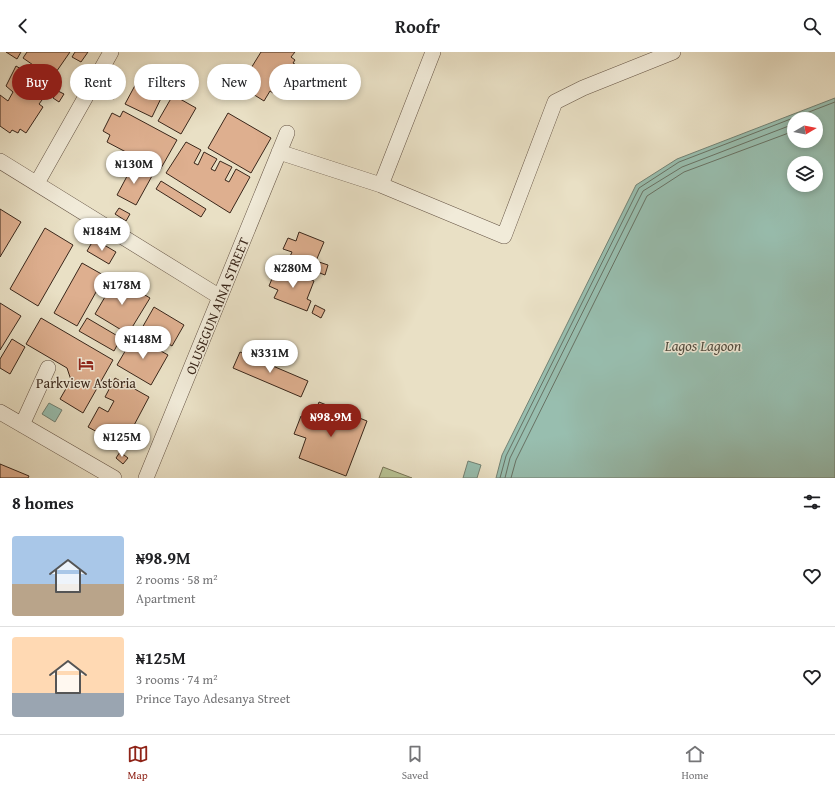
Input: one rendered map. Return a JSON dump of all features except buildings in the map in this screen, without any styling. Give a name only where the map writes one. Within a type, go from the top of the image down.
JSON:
[{"type":"street","points":[[37,183],[111,52]]},
{"type":"street","points":[[381,185],[433,52]]},
{"type":"street","points":[[280,152],[381,185],[504,236],[555,102],[582,88],[673,52]]},
{"type":"street","name":"OLUSEGUN AINA STREET","points":[[146,478],[287,133]]},
{"type":"street","points":[[0,161],[220,297]]},
{"type":"street","points":[[22,425],[48,368]]},
{"type":"street","points":[[0,412],[114,478]]},
{"type":"shaded area","points":[[383,467],[412,478],[379,478]]},
{"type":"water","name":"Lagos Lagoon","points":[[835,98],[835,478],[496,478],[502,455],[636,185],[677,159],[787,117],[787,148],[823,148],[823,112],[799,112]]},
{"type":"water","points":[[49,403],[62,410],[55,422],[42,414]]},
{"type":"water","points":[[468,461],[481,465],[477,478],[463,478]]},
{"type":"place","name":"Parkview Astoria","points":[[86,364]]}]
